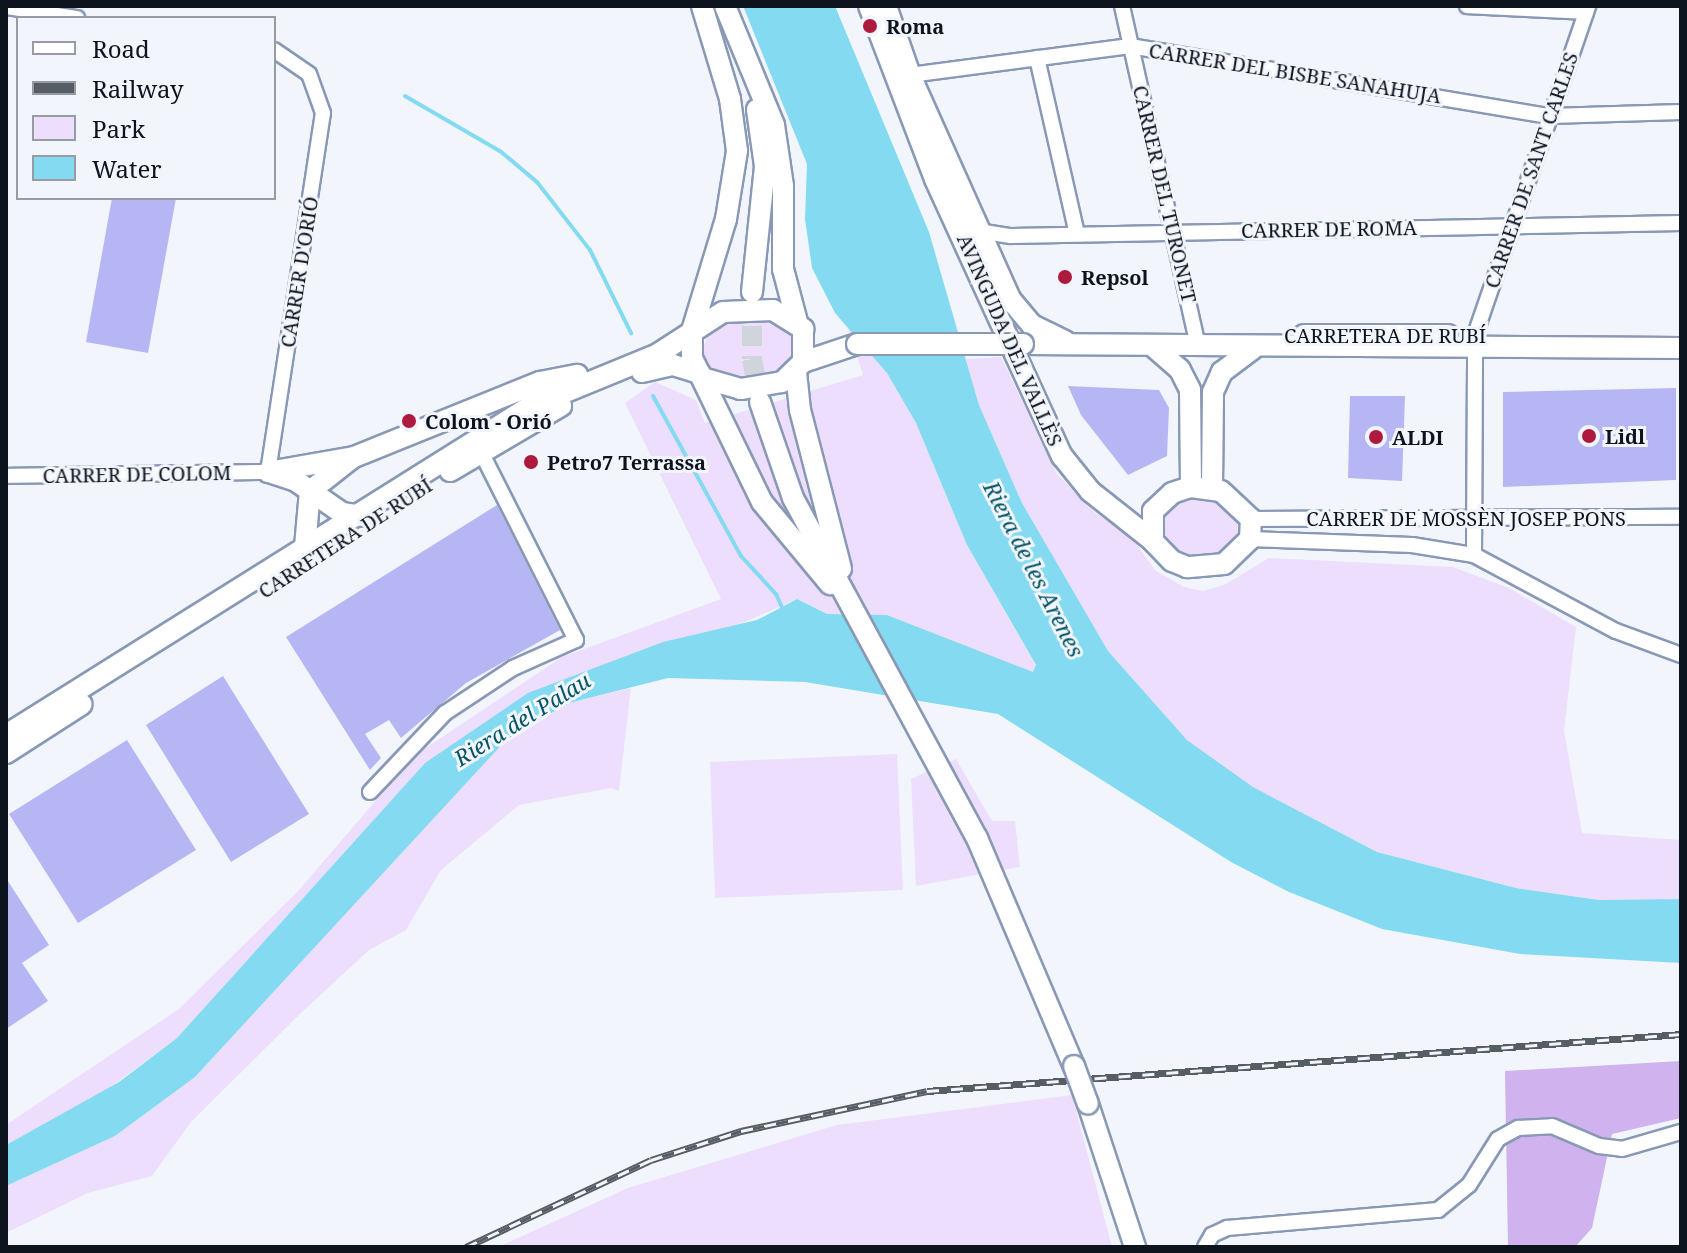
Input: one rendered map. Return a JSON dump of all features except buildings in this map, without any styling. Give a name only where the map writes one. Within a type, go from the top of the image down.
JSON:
[{"type":"main road","name":"AVINGUDA DEL VALLÈS","points":[[869,6],[948,203],[1062,456],[1111,507],[1153,541]]},
{"type":"main road","name":"AVINGUDA DEL VALLÈS","points":[[886,6],[948,203]]},
{"type":"main road","points":[[714,8],[761,128],[762,215],[752,292]]},
{"type":"main road","points":[[714,8],[774,125],[783,186],[783,269],[800,325],[800,410],[820,551]]},
{"type":"main road","points":[[714,8],[737,151],[726,219],[694,334],[702,376],[762,502],[820,551],[854,611]]},
{"type":"main road","name":"AVINGUDA DEL VALLÈS","points":[[910,75],[978,231],[1021,314],[1079,343]]},
{"type":"main road","points":[[694,334],[711,316],[750,307],[783,312],[800,325],[857,344]]},
{"type":"main road","name":"CARRETERA DE RUBÍ","points":[[6,735],[529,407],[658,354],[694,334]]},
{"type":"main road","name":"CARRETERA DE RUBÍ","points":[[1079,343],[1131,336],[1196,336],[1681,348]]},
{"type":"main road","points":[[1146,348],[1196,336]]},
{"type":"main road","name":"CARRETERA DE RUBÍ","points":[[857,344],[1079,343],[1146,348],[1253,349],[1681,336]]},
{"type":"main road","points":[[702,376],[741,389],[770,386],[800,367],[857,344]]},
{"type":"main road","points":[[1146,348],[1180,370],[1190,390],[1191,487]]},
{"type":"main road","points":[[1212,488],[1213,392],[1222,372],[1253,349]]},
{"type":"main road","name":"CARRETERA DE RUBÍ","points":[[6,753],[481,452],[620,379],[662,366],[702,376]]},
{"type":"main road","points":[[268,472],[354,457],[540,382],[617,370]]},
{"type":"main road","points":[[760,402],[783,476],[820,551],[1002,891],[1074,1066],[1135,1247]]},
{"type":"main road","points":[[305,547],[310,491],[354,457]]},
{"type":"main road","points":[[268,472],[286,476],[355,517],[432,482]]},
{"type":"main road","points":[[1111,507],[1134,510],[1159,503],[1191,487],[1212,488],[1240,503],[1251,529],[1224,564],[1200,569],[1172,561],[1153,541],[1150,519],[1159,503]]},
{"type":"street","name":"CARRER DEL TURONET","points":[[1122,6],[1196,336]]},
{"type":"street","points":[[1467,6],[1587,9]]},
{"type":"street","points":[[6,7],[64,16]]},
{"type":"street","name":"CARRER DE SANT CARLES","points":[[1474,555],[1475,342],[1587,9]]},
{"type":"street","name":"CARRER DEL BISBE SANAHUJA","points":[[910,75],[1130,46],[1550,116],[1681,112]]},
{"type":"street","name":"CARRER D'ORIÓ","points":[[268,472],[322,127],[319,92],[309,74],[276,51]]},
{"type":"street","points":[[1037,58],[1077,234]]},
{"type":"street","name":"CARRER DE ROMA","points":[[978,231],[1077,234],[1681,223]]},
{"type":"street","points":[[370,792],[413,742],[467,697],[513,668],[576,640],[481,452]]},
{"type":"street","name":"CARRER DE COLOM","points":[[6,476],[268,472]]},
{"type":"street","name":"CARRER DE MOSSÈN JOSEP PONS","points":[[1251,529],[1474,518],[1681,517]]},
{"type":"street","points":[[1251,529],[1412,545],[1474,555],[1616,631],[1681,655]]},
{"type":"street","points":[[1208,1241],[1227,1228],[1438,1210],[1469,1185],[1498,1139],[1518,1128],[1552,1126],[1599,1146],[1622,1149],[1681,1132]]},
{"type":"green space","points":[[760,319],[785,325],[795,336],[794,358],[780,371],[749,378],[710,369],[702,352],[709,331],[733,321]]},
{"type":"green space","points":[[848,327],[887,373],[916,423],[967,545],[1036,666],[1033,673],[887,615],[827,614],[797,599],[425,763],[177,1038],[109,1088],[6,1145],[6,1125],[179,1009],[299,890],[414,756],[562,657],[721,599],[625,403],[655,382],[696,400],[705,423],[863,375]]},
{"type":"green space","points":[[1001,357],[1057,474],[1094,512],[1131,537],[1156,571],[1184,587],[1203,591],[1224,585],[1269,558],[1453,567],[1509,588],[1576,627],[1564,731],[1582,833],[1681,840],[1681,899],[1599,900],[1516,888],[1377,852],[1253,787],[1187,740],[1108,651],[1022,503],[979,405],[966,359]]},
{"type":"green space","points":[[1200,496],[1217,499],[1243,519],[1243,534],[1223,555],[1192,558],[1177,554],[1162,538],[1164,513],[1178,501]]},
{"type":"green space","points":[[631,688],[619,791],[611,788],[519,805],[441,870],[406,930],[369,950],[191,1122],[152,1176],[88,1193],[6,1233],[6,1186],[115,1136],[195,1077],[498,748],[569,703]]},
{"type":"green space","points":[[897,754],[903,890],[715,898],[710,762]]},
{"type":"green space","points":[[956,759],[992,821],[1015,821],[1020,867],[916,886],[911,779]]},
{"type":"green space","points":[[1072,1095],[1112,1247],[498,1247],[628,1188],[837,1125]]},
{"type":"shaded area","points":[[1681,1061],[1681,1118],[1612,1134],[1592,1228],[1575,1247],[1508,1247],[1505,1071]]},
{"type":"water","points":[[743,6],[835,6],[929,232],[979,405],[1022,503],[1108,651],[1187,740],[1253,787],[1377,852],[1516,888],[1599,900],[1681,899],[1681,963],[1520,954],[1382,929],[1289,892],[1231,862],[998,714],[805,682],[668,678],[569,703],[506,740],[195,1077],[115,1136],[6,1186],[6,1145],[119,1082],[177,1038],[425,763],[528,693],[663,642],[757,620],[797,599],[827,614],[887,615],[1033,672],[1036,665],[967,545],[916,423],[887,373],[835,313],[812,268],[805,219],[807,164]]},
{"type":"waterway","points":[[405,96],[500,151],[537,182],[590,250],[631,333]]},
{"type":"waterway","points":[[653,396],[741,556],[776,594],[784,612]]},
{"type":"tunnel","points":[[752,296],[752,359],[760,402]]},
{"type":"railway","points":[[466,1247],[651,1160],[741,1131],[927,1091],[1681,1034]]},
{"type":"place","name":"Roma","points":[[870,26]]},
{"type":"place","name":"Repsol","points":[[1065,277]]},
{"type":"place","name":"Colom - Orió","points":[[409,421]]},
{"type":"place","name":"Lidl","points":[[1589,436]]},
{"type":"place","name":"ALDI","points":[[1376,437]]},
{"type":"place","name":"Petro7 Terrassa","points":[[531,462]]},
{"type":"water label","name":"Riera de les Arenes","points":[[1034,569]]},
{"type":"water label","name":"Riera del Palau","points":[[522,719]]}]
